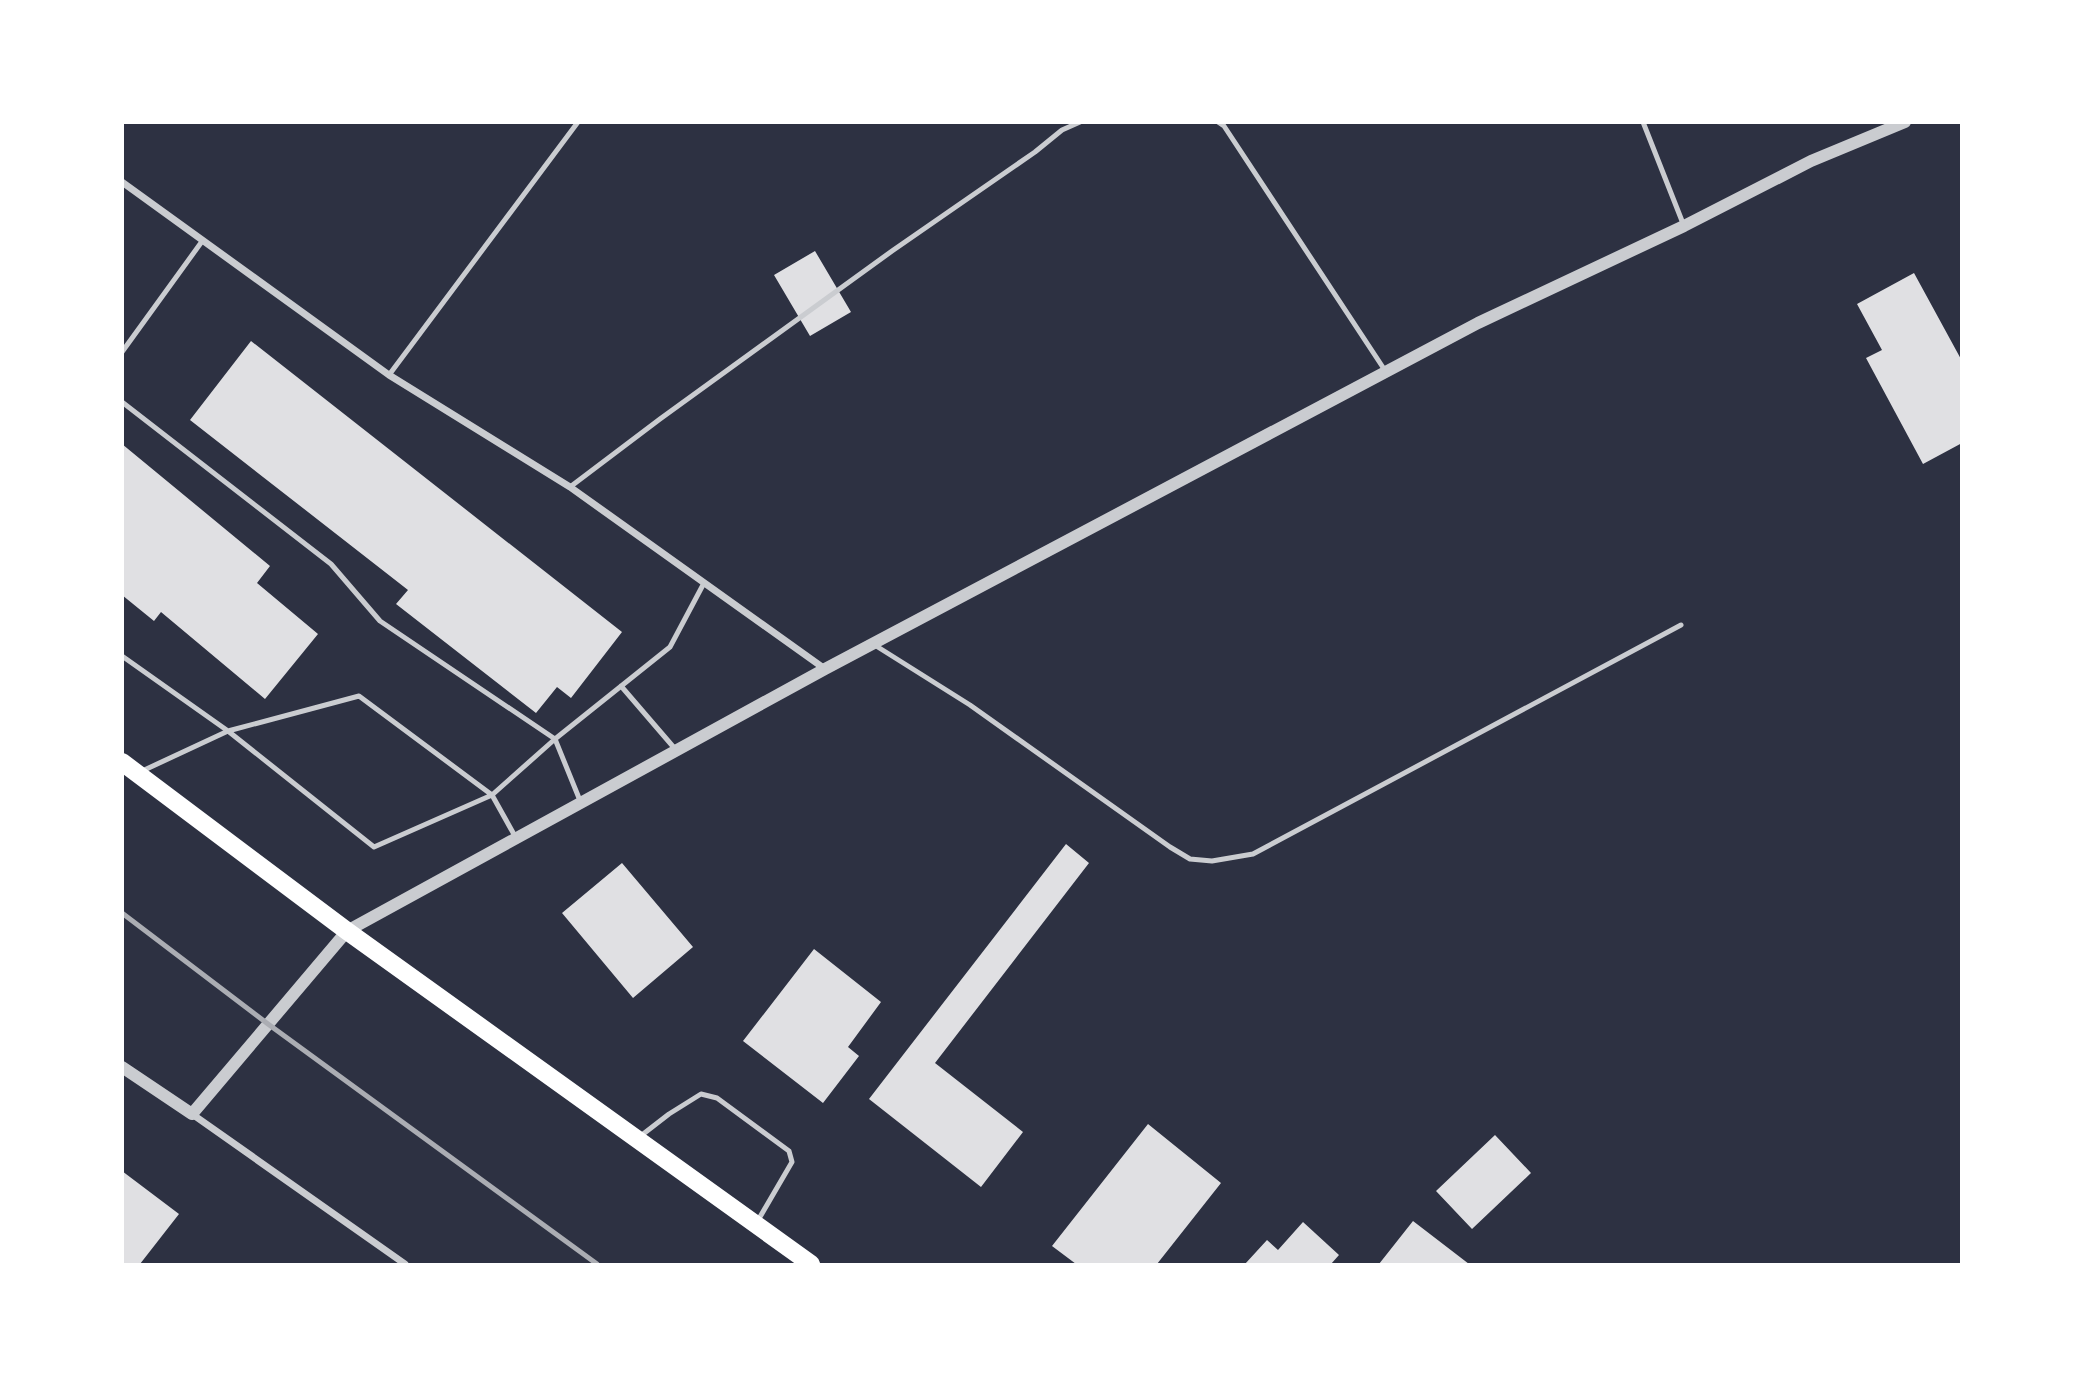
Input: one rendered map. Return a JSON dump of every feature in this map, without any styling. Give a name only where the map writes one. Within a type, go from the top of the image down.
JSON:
[{"type":"main road","points":[[122,762],[347,931],[811,1265]]},
{"type":"street","points":[[192,1114],[347,931],[873,644],[1478,323],[1684,226],[1811,161],[1899,124]]},
{"type":"street","points":[[122,181],[389,375],[570,487],[825,670]]},
{"type":"street","points":[[122,1067],[405,1265]]},
{"type":"lane","points":[[389,375],[578,122]]},
{"type":"lane","points":[[570,487],[1069,124],[1080,122]]},
{"type":"lane","points":[[1643,122],[1684,226]]},
{"type":"lane","points":[[1221,124],[1386,372]]},
{"type":"lane","points":[[122,352],[203,240]]},
{"type":"lane","points":[[122,402],[331,564],[380,621],[555,739],[581,803]]},
{"type":"lane","points":[[122,656],[228,731],[374,846],[492,795],[555,739],[670,647],[704,583]]},
{"type":"lane","points":[[873,644],[970,705],[1170,847],[1190,859],[1212,861],[1253,854],[1681,625]]},
{"type":"lane","points":[[621,686],[677,750]]},
{"type":"lane","points":[[138,774],[228,731],[359,696],[492,795],[516,838]]},
{"type":"lane","points":[[636,1139],[701,1094],[718,1098],[789,1151],[792,1161],[756,1225]]},
{"type":"building","points":[[815,251],[851,312],[810,336],[774,275]]},
{"type":"building","points":[[1914,273],[1962,361],[1962,443],[1923,464],[1866,358],[1882,350],[1857,304]]},
{"type":"building","points":[[251,341],[622,632],[571,698],[557,687],[536,713],[396,604],[408,590],[190,420]]},
{"type":"building","points":[[122,444],[270,566],[257,583],[318,634],[265,699],[161,612],[154,621],[122,595]]},
{"type":"building","points":[[1066,844],[1089,863],[935,1063],[1023,1132],[981,1187],[869,1099]]},
{"type":"building","points":[[622,863],[693,947],[633,998],[562,913]]},
{"type":"building","points":[[814,949],[881,1002],[848,1047],[859,1056],[823,1103],[743,1041]]},
{"type":"building","points":[[1148,1124],[1221,1183],[1157,1264],[1076,1264],[1052,1246]]},
{"type":"building","points":[[1495,1135],[1531,1173],[1472,1229],[1436,1191]]},
{"type":"building","points":[[122,1171],[179,1214],[140,1264],[122,1264]]},
{"type":"building","points":[[1413,1221],[1469,1264],[1379,1264]]},
{"type":"building","points":[[1303,1222],[1339,1255],[1331,1264],[1245,1264],[1267,1240],[1278,1250]]},
{"type":"railway","points":[[122,913],[268,1024],[597,1264]]}]
